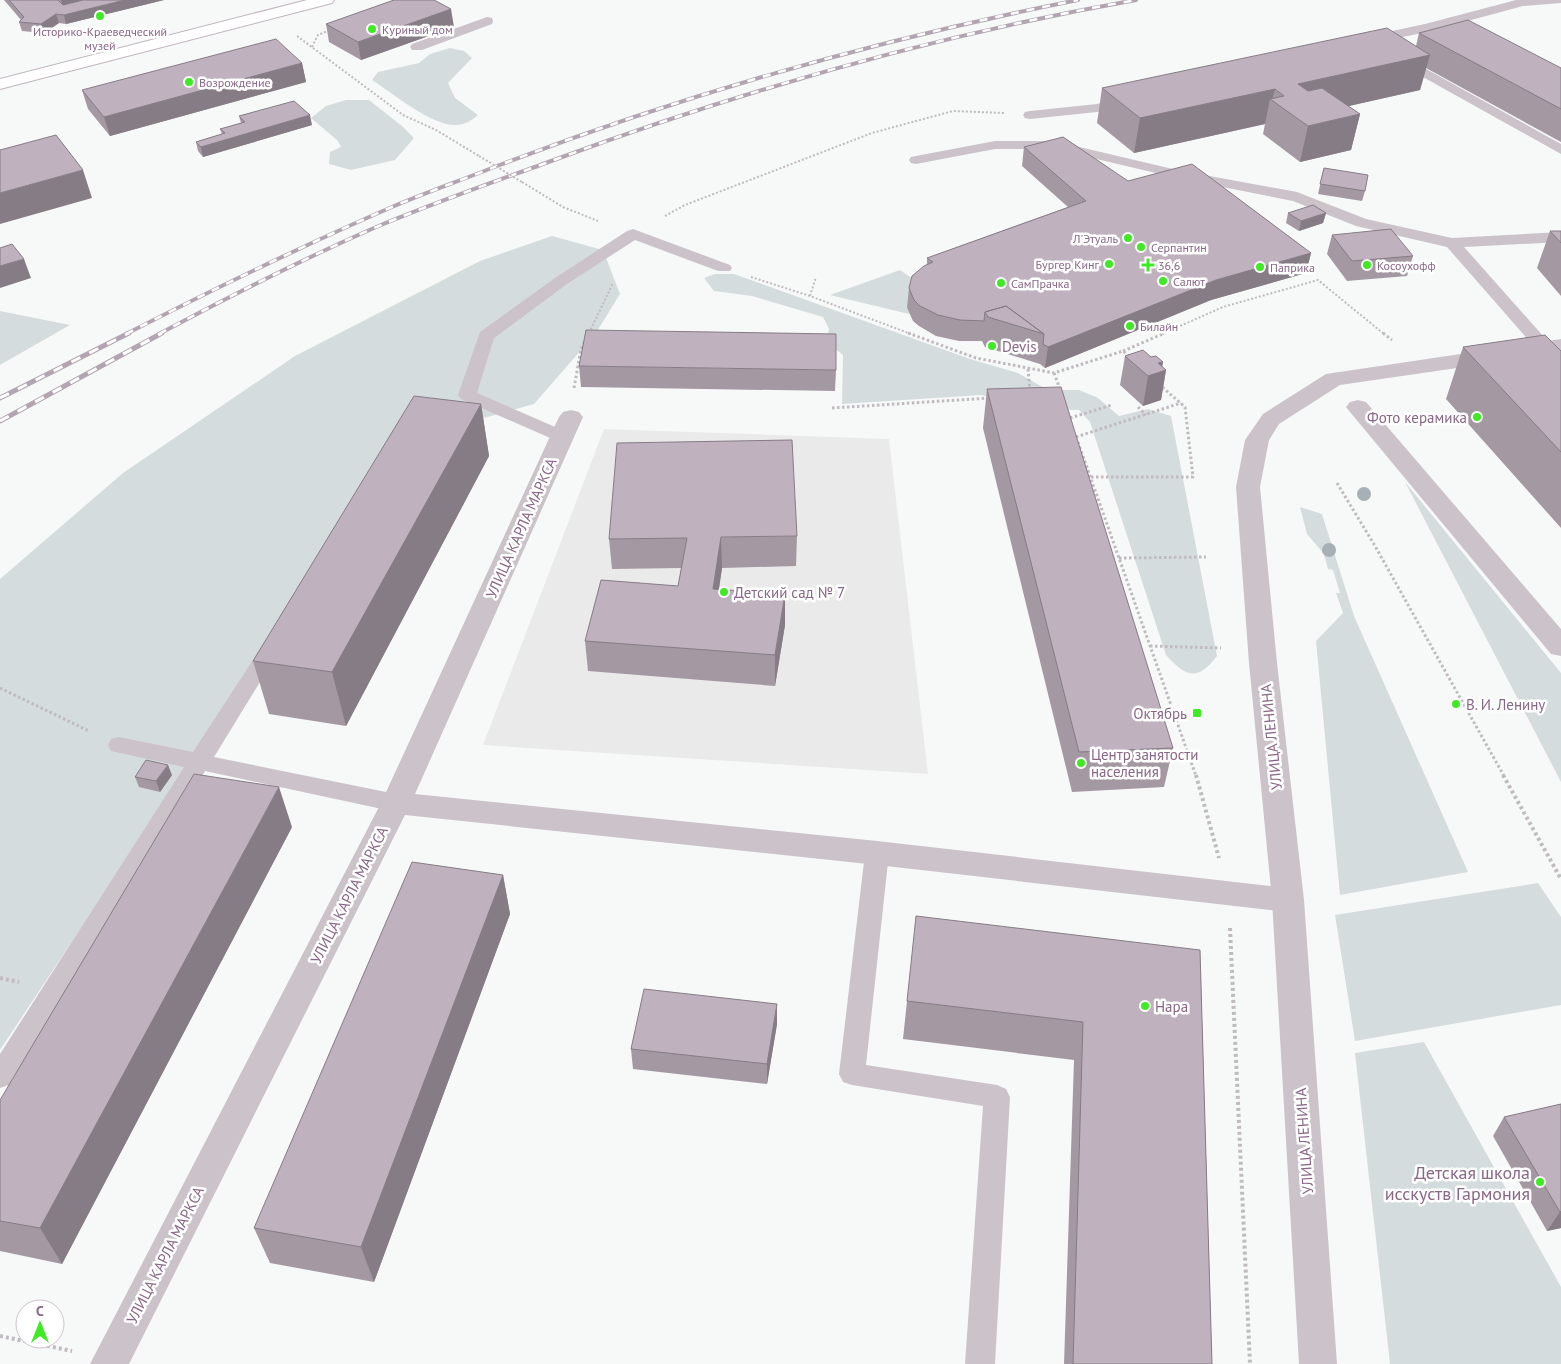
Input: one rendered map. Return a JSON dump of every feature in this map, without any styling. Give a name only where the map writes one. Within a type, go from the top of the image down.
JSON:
[{"type":"main road","points":[[0,84],[326,0]]},
{"type":"street","name":"УЛИЦА ЛЕНИНА","points":[[1318,1364],[1288,900],[1262,664],[1248,487],[1257,440],[1272,419],[1334,379],[1552,347]]},
{"type":"street","points":[[1358,408],[1561,647]]},
{"type":"street","name":"УЛИЦА КАРЛА МАРКСА","points":[[111,1361],[396,803],[570,415]]},
{"type":"street","points":[[396,803],[877,853],[1288,900]]},
{"type":"lane","points":[[1558,0],[1523,2],[1426,28],[1363,42],[1561,150]]},
{"type":"lane","points":[[417,47],[487,21]]},
{"type":"lane","points":[[1030,115],[1097,108],[1136,99]]},
{"type":"lane","points":[[916,160],[995,145],[1054,145],[1177,174],[1297,197],[1361,223],[1452,243],[1561,238]]},
{"type":"lane","points":[[570,415],[467,395],[486,336],[561,281],[627,238],[724,268]]},
{"type":"lane","points":[[1452,243],[1552,347]]},
{"type":"lane","points":[[0,1077],[284,627]]},
{"type":"lane","points":[[119,745],[396,803]]},
{"type":"lane","points":[[877,853],[852,1074],[997,1097],[980,1364]]},
{"type":"path","points":[[292,34],[403,114],[436,130],[563,207]]},
{"type":"path","points":[[570,415],[573,387],[581,349],[627,253],[627,238],[685,205],[872,132],[953,110],[1030,115]]},
{"type":"path","points":[[724,268],[810,296],[976,358],[1054,373],[1123,351],[1223,307],[1318,280],[1393,340]]},
{"type":"path","points":[[810,296],[816,277]]},
{"type":"path","points":[[1123,351],[1130,358]]},
{"type":"path","points":[[1028,369],[1031,396]]},
{"type":"path","points":[[1091,477],[1193,476],[1185,407],[1159,384]]},
{"type":"path","points":[[832,408],[991,398]]},
{"type":"path","points":[[1076,437],[1181,403]]},
{"type":"path","points":[[1070,418],[1112,405]]},
{"type":"path","points":[[1138,407],[1146,414]]},
{"type":"path","points":[[1337,483],[1375,546],[1561,879]]},
{"type":"path","points":[[1119,558],[1206,557]]},
{"type":"path","points":[[1150,646],[1221,648]]},
{"type":"path","points":[[0,688],[119,745]]},
{"type":"path","points":[[0,1336],[111,1361]]},
{"type":"shaded area","points":[[450,48],[464,51],[472,58],[448,83],[455,98],[478,115],[471,121],[457,125],[436,121],[372,80],[378,72],[419,63],[430,54]]},
{"type":"shaded area","points":[[346,100],[369,100],[414,138],[395,160],[351,170],[329,164],[330,152],[341,147],[338,141],[311,118],[326,106]]},
{"type":"shaded area","points":[[552,236],[603,250],[620,294],[596,333],[534,404],[426,434],[267,638],[79,931],[0,1050],[0,579],[123,473],[295,356],[480,261]]},
{"type":"shaded area","points":[[900,270],[923,286],[907,308],[909,314],[830,295]]},
{"type":"shaded area","points":[[715,274],[734,274],[970,359],[1018,373],[1048,390],[1079,390],[1098,398],[1119,416],[1148,409],[1171,416],[1217,656],[1203,670],[1192,674],[1180,668],[1166,655],[1090,422],[1079,410],[1040,409],[981,395],[842,404],[843,355],[826,342],[829,329],[823,317],[752,296],[714,291],[704,278]]},
{"type":"shaded area","points":[[0,311],[70,325],[0,365]]},
{"type":"shaded area","name":"Детский сад № 7","points":[[604,429],[889,439],[928,774],[483,745]]},
{"type":"shaded area","points":[[1405,482],[1561,673],[1561,782]]},
{"type":"shaded area","points":[[1300,507],[1322,514],[1354,616],[1468,872],[1340,895],[1316,641],[1343,613],[1336,593],[1340,593],[1333,570],[1328,569],[1324,554],[1307,534]]},
{"type":"shaded area","points":[[1538,883],[1561,917],[1561,1005],[1355,1041],[1335,915]]},
{"type":"shaded area","points":[[1424,1042],[1561,1287],[1561,1364],[1390,1364],[1355,1053]]},
{"type":"building","points":[[9,0],[58,0],[63,5],[83,0],[125,0],[64,15],[56,14],[41,24],[19,22],[24,17]]},
{"type":"building","points":[[394,0],[434,0],[451,9],[358,42],[326,24]]},
{"type":"building","points":[[1468,20],[1561,68],[1561,109],[1419,33]]},
{"type":"building","points":[[1387,28],[1430,55],[1298,84],[1308,91],[1322,88],[1360,114],[1308,126],[1270,99],[1284,96],[1275,89],[1140,118],[1102,88]]},
{"type":"building","points":[[276,39],[302,63],[104,117],[82,90]]},
{"type":"building","points":[[294,101],[310,115],[201,147],[196,142],[225,133],[220,129],[245,122],[239,116]]},
{"type":"building","points":[[56,135],[83,170],[0,193],[0,150]]},
{"type":"building","name":"Серпантин","points":[[1063,137],[1128,181],[1192,164],[1311,253],[1216,280],[1048,347],[1043,344],[1044,334],[1006,306],[985,312],[984,321],[960,320],[938,315],[920,306],[914,300],[909,288],[912,276],[924,266],[933,262],[927,258],[1086,201],[1024,147]]},
{"type":"building","points":[[1324,168],[1368,175],[1365,191],[1320,184]]},
{"type":"building","points":[[1313,205],[1326,213],[1301,221],[1288,213]]},
{"type":"building","points":[[1391,229],[1413,256],[1352,261],[1332,235]]},
{"type":"building","points":[[1550,231],[1561,231],[1561,243]]},
{"type":"building","points":[[12,244],[24,259],[0,266],[0,248]]},
{"type":"building","points":[[1006,306],[1044,334],[988,317],[985,312]]},
{"type":"building","points":[[586,330],[836,334],[836,370],[579,366]]},
{"type":"building","points":[[1545,335],[1561,351],[1561,452],[1463,347]]},
{"type":"building","points":[[1143,350],[1151,357],[1156,356],[1163,362],[1158,363],[1166,370],[1148,376],[1125,356]]},
{"type":"building","points":[[1061,387],[1173,748],[1079,752],[987,389]]},
{"type":"building","points":[[414,396],[481,404],[332,672],[253,661]]},
{"type":"building","points":[[792,440],[797,536],[721,537],[713,589],[785,594],[775,655],[585,641],[601,580],[678,586],[687,538],[609,539],[617,443]]},
{"type":"building","points":[[146,760],[168,765],[156,781],[135,777]]},
{"type":"building","points":[[194,774],[279,787],[40,1228],[0,1221],[0,1100]]},
{"type":"building","points":[[412,862],[503,875],[361,1247],[254,1228]]},
{"type":"building","points":[[916,916],[1200,950],[1212,1364],[1073,1364],[1083,1022],[907,1001]]},
{"type":"building","points":[[644,989],[777,1004],[767,1064],[631,1049]]},
{"type":"building","points":[[1561,1104],[1561,1211],[1560,1212],[1504,1117]]},
{"type":"railway","points":[[126,334],[258,268],[392,207],[568,140],[640,115],[784,71],[930,32],[1078,0]]},
{"type":"railway","points":[[159,334],[266,279],[374,228],[625,134],[769,88],[914,48],[988,30],[1136,0]]},
{"type":"railway","points":[[0,398],[129,333]]},
{"type":"railway","points":[[0,421],[162,333]]},
{"type":"place","name":"Историко-Краеведческий музей","points":[[100,16]]},
{"type":"place","name":"Куриный дом","points":[[372,29]]},
{"type":"place","name":"Возрождение","points":[[189,82]]},
{"type":"place","name":"Л'Этуаль","points":[[1128,238]]},
{"type":"place","name":"Серпантин","points":[[1141,247]]},
{"type":"place","name":"Бургер Кинг","points":[[1109,264]]},
{"type":"place","name":"36,6","points":[[1148,265]]},
{"type":"place","name":"Косоухофф","points":[[1367,265]]},
{"type":"place","name":"Паприка","points":[[1260,267]]},
{"type":"place","name":"Салют","points":[[1163,281]]},
{"type":"place","name":"СамПрачка","points":[[1001,283]]},
{"type":"place","name":"Билайн","points":[[1130,326]]},
{"type":"place","name":"Devis","points":[[992,346]]},
{"type":"place","name":"Фото керамика","points":[[1477,417]]},
{"type":"place","name":"Детский сад № 7","points":[[724,592]]},
{"type":"place","name":"В. И. Ленину","points":[[1456,704]]},
{"type":"place","name":"Октябрь","points":[[1197,713]]},
{"type":"place","name":"Центр занятости населения","points":[[1081,763]]},
{"type":"place","name":"Нара","points":[[1145,1006]]},
{"type":"place","name":"Детская школа исскуств Гармония","points":[[1540,1182]]}]
